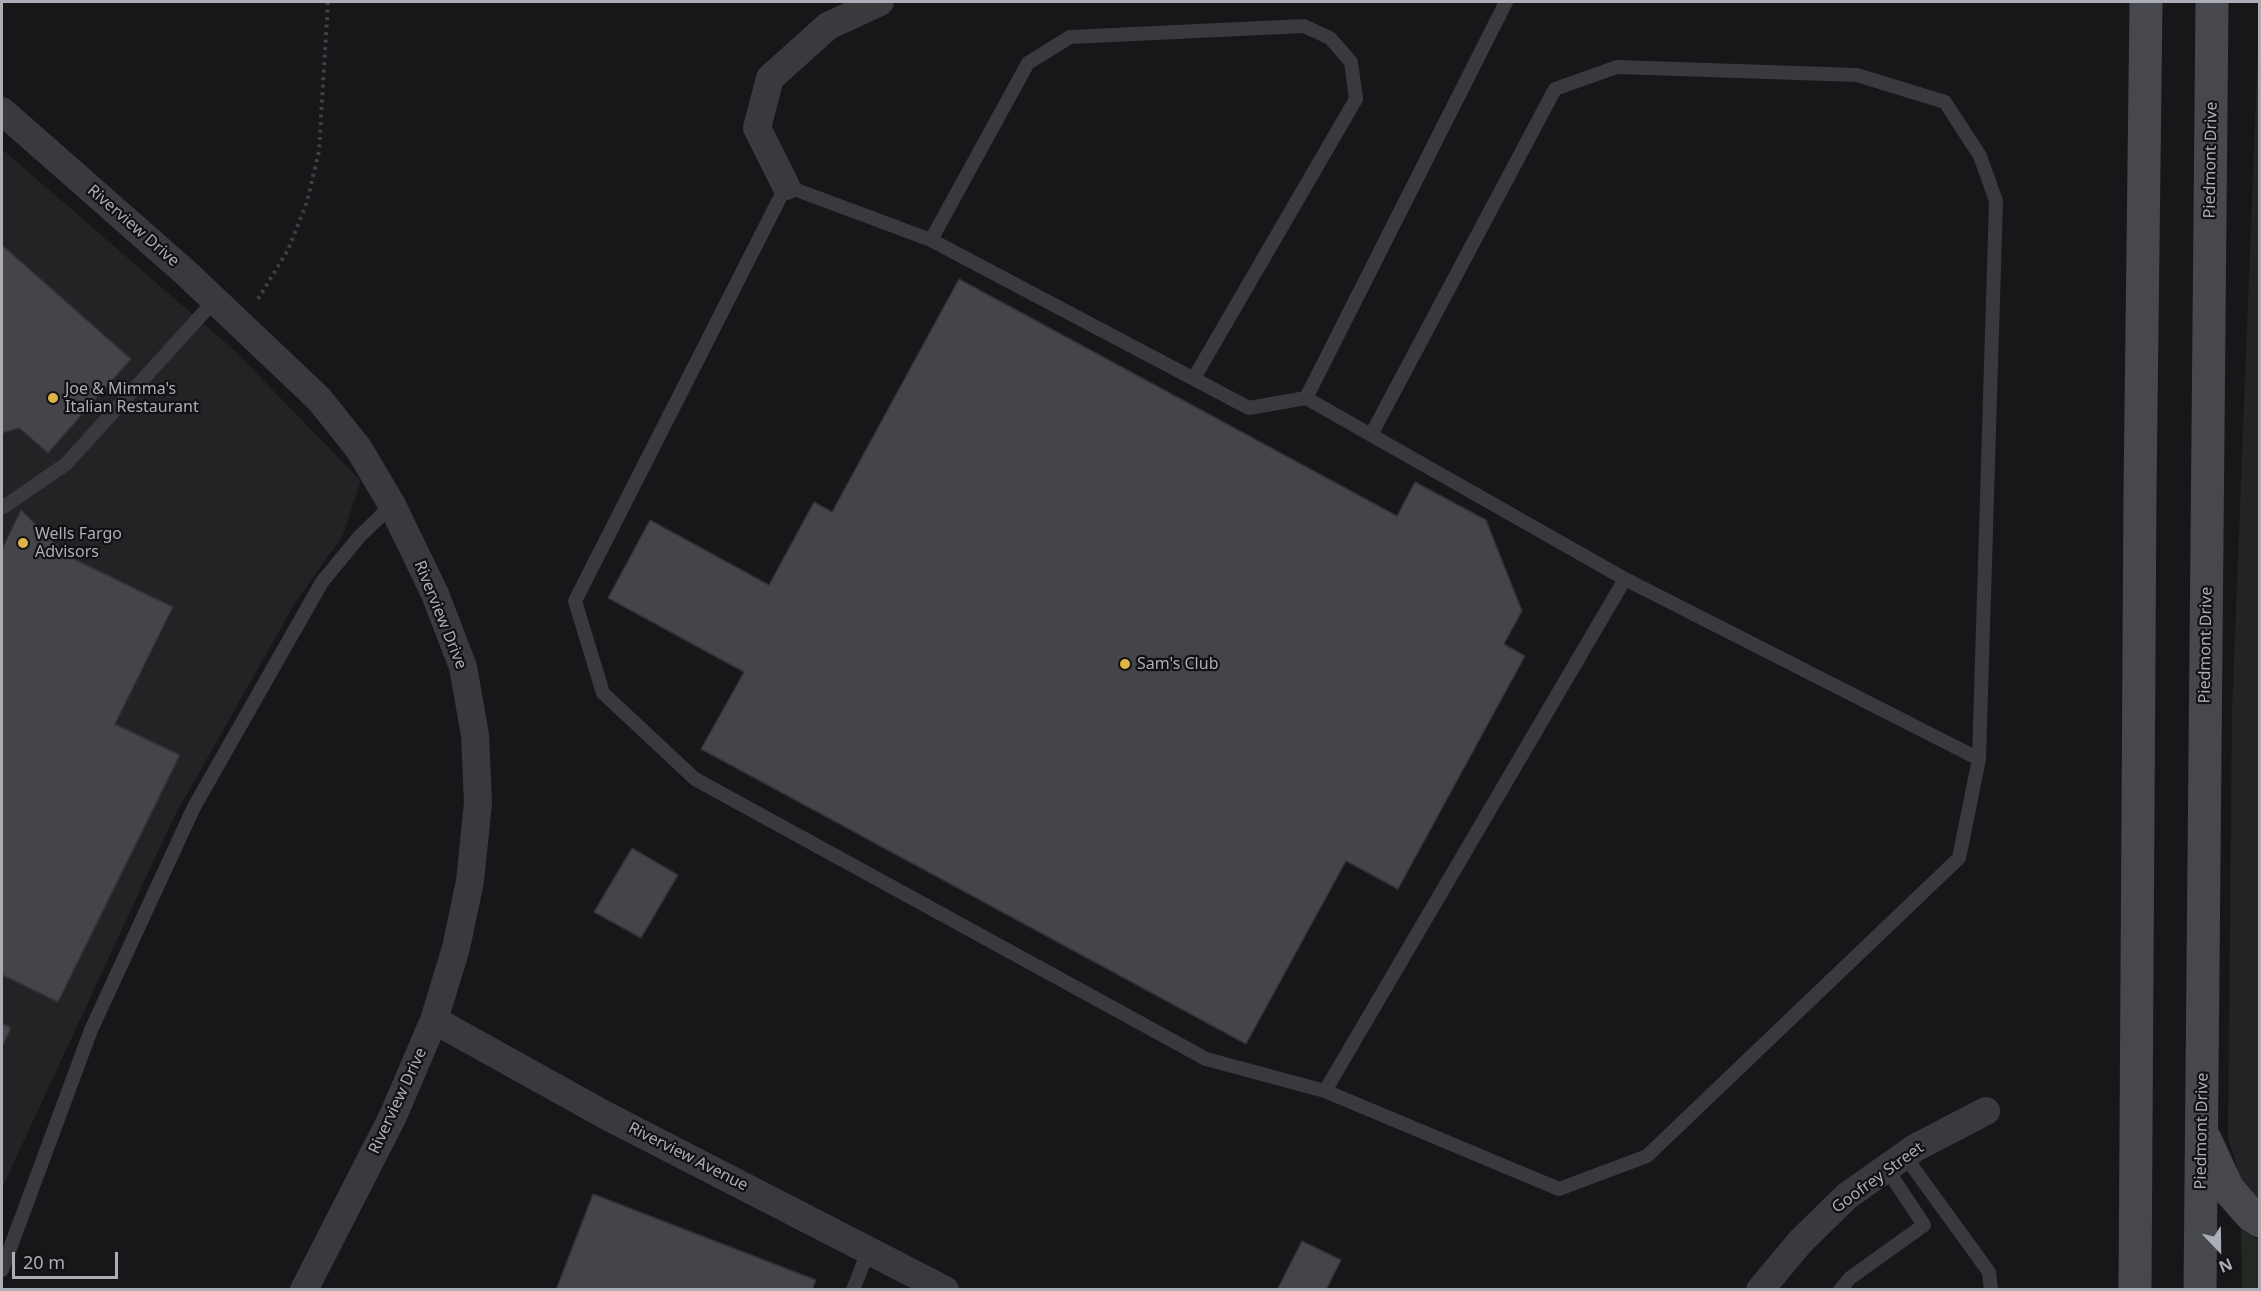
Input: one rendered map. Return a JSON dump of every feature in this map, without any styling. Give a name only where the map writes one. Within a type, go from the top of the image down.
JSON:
[{"type":"main road","points":[[2135,1290],[2146,2]]},
{"type":"main road","name":"Piedmont Drive","points":[[2200,1290],[2212,2]]},
{"type":"main road","points":[[2202,1131],[2228,1189],[2259,1221]]},
{"type":"street","points":[[786,186],[757,128],[770,78],[828,26],[880,2]]},
{"type":"street","name":"Riverview Drive","points":[[2,111],[215,300],[319,399],[359,449],[392,505],[435,594],[463,668],[475,735],[478,803],[470,881],[456,948],[434,1020],[393,1116],[304,1290]]},
{"type":"street","name":"Riverview Avenue","points":[[434,1020],[605,1114],[945,1290]]},
{"type":"street","name":"Goofrey Street","points":[[1760,1290],[1801,1241],[1847,1196],[1895,1162],[1986,1111]]},
{"type":"lane","points":[[1306,398],[1506,2]]},
{"type":"lane","points":[[931,240],[1028,63],[1070,37],[1304,26],[1330,38],[1351,62],[1356,99],[1194,378]]},
{"type":"lane","points":[[1371,435],[1555,89],[1617,67],[1857,75],[1945,102],[1980,156],[1996,201],[1979,759],[1959,858],[1647,1156],[1559,1189],[1325,1091],[1206,1059],[695,779],[603,693],[575,601],[786,186],[931,240],[1249,408],[1306,398],[1371,435],[1626,579],[1979,759]]},
{"type":"lane","points":[[2,508],[66,464],[215,300]]},
{"type":"lane","points":[[2,1270],[91,1030],[194,807],[322,582],[359,537],[392,505]]},
{"type":"lane","points":[[1325,1091],[1626,579]]},
{"type":"lane","points":[[1840,1290],[1850,1278],[1924,1225],[1895,1162]]},
{"type":"lane","points":[[1895,1162],[1989,1272],[1991,1290]]},
{"type":"lane","points":[[853,1290],[869,1250]]},
{"type":"path","points":[[239,322],[261,295],[288,250],[308,202],[319,151],[328,2]]},
{"type":"shaded area","points":[[2259,20],[2259,1198],[2240,1178],[2228,1137],[2232,712]]},
{"type":"shaded area","points":[[2,149],[235,351],[361,481],[343,535],[295,603],[174,817],[2,1188]]},
{"type":"shaded area","points":[[2241,1230],[2259,1240],[2259,1289],[2242,1289]]},
{"type":"building","points":[[2,245],[131,359],[48,453],[19,428],[2,433]]},
{"type":"building","name":"Sam's Club","points":[[959,279],[1397,516],[1415,482],[1486,520],[1522,611],[1504,644],[1525,656],[1398,889],[1346,861],[1246,1044],[701,749],[744,672],[608,598],[650,520],[769,585],[814,502],[832,512]]},
{"type":"building","points":[[21,510],[68,556],[173,607],[115,724],[180,755],[58,1002],[2,975],[2,549]]},
{"type":"building","points":[[632,848],[678,875],[641,938],[594,912]]},
{"type":"building","points":[[2,1023],[11,1028],[2,1047]]},
{"type":"building","points":[[593,1194],[816,1280],[812,1290],[556,1290]]},
{"type":"building","points":[[1302,1241],[1341,1260],[1326,1290],[1277,1290]]},
{"type":"place","name":"Joe & Mimma's Italian Restaurant","points":[[53,398]]},
{"type":"place","name":"Wells Fargo Advisors","points":[[23,543]]},
{"type":"place","name":"Sam's Club","points":[[1125,664]]}]
